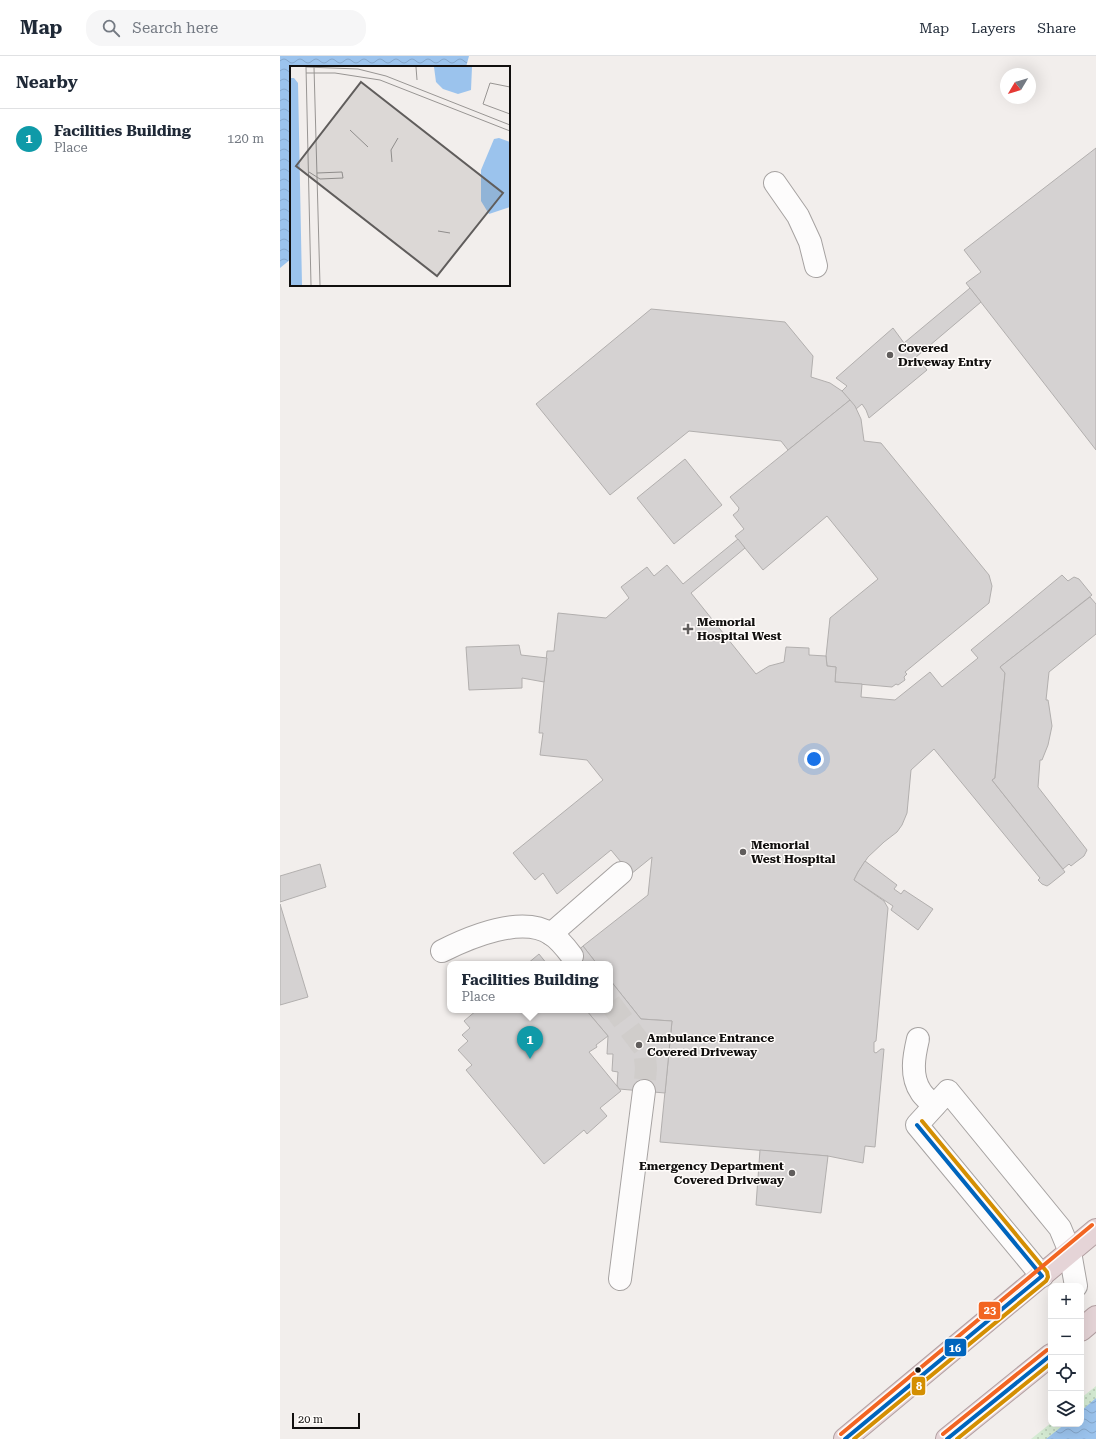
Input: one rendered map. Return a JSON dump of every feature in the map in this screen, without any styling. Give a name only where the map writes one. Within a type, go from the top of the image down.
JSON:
[{"type":"highway","points":[[845,1439],[1096,1230]]},
{"type":"highway","points":[[1084,1327],[1096,1317]]},
{"type":"highway","points":[[947,1439],[1048,1357]]},
{"type":"lane","points":[[775,183],[798,216],[810,242],[816,266]]},
{"type":"lane","points":[[551,934],[621,873]]},
{"type":"lane","points":[[442,950],[465,939],[505,928],[533,926],[551,934],[572,956]]},
{"type":"lane","points":[[918,1039],[913,1069],[916,1083],[921,1093],[941,1098],[1060,1228],[1070,1252],[1075,1283]]},
{"type":"lane","points":[[620,1279],[644,1091]]},
{"type":"lane","points":[[941,1098],[917,1125],[1042,1276]]},
{"type":"green space","points":[[1096,1386],[1096,1439],[1031,1439],[1048,1425],[1048,1427],[1084,1427],[1084,1396]]},
{"type":"water","points":[[280,56],[469,56],[466,66],[290,66],[290,260],[280,268]]},
{"type":"water","points":[[1096,1398],[1096,1439],[1046,1439],[1061,1427],[1084,1427],[1084,1408]]},
{"type":"building","points":[[1096,148],[1096,450],[966,283],[981,272],[964,250]]},
{"type":"building","name":"Covered Driveway Entry","points":[[970,288],[981,302],[916,357],[927,370],[869,418],[862,404],[856,409],[842,391],[847,386],[836,378],[893,328],[904,343]]},
{"type":"building","points":[[651,309],[785,322],[813,356],[811,377],[830,383],[842,391],[850,400],[788,450],[781,441],[689,431],[610,495],[536,404]]},
{"type":"building","points":[[850,400],[855,406],[861,419],[864,441],[881,443],[989,575],[992,586],[989,603],[905,672],[907,674],[904,677],[905,680],[892,687],[835,682],[836,667],[827,666],[826,656],[830,618],[878,579],[827,516],[763,570],[735,536],[744,529],[733,515],[739,508],[730,497]]},
{"type":"building","points":[[685,459],[722,505],[674,544],[637,498]]},
{"type":"building","name":"Memorial West Hospital","points":[[738,539],[745,548],[691,593],[756,674],[769,666],[784,662],[786,647],[809,648],[809,655],[826,656],[827,666],[836,667],[835,682],[862,684],[861,697],[895,700],[930,672],[942,687],[978,658],[971,650],[1062,575],[1068,581],[1074,577],[1079,579],[1092,595],[1000,667],[1005,673],[995,778],[992,780],[1065,872],[1047,886],[1042,884],[1038,880],[1040,878],[934,749],[911,770],[907,813],[902,825],[897,832],[868,857],[854,880],[884,901],[888,908],[876,1041],[874,1042],[874,1052],[876,1053],[881,1049],[884,1049],[875,1147],[865,1146],[863,1163],[828,1156],[660,1142],[672,1021],[641,1019],[613,984],[613,961],[595,961],[583,946],[648,895],[652,857],[631,874],[611,850],[557,894],[543,873],[535,880],[513,853],[603,780],[587,760],[540,755],[543,733],[539,733],[547,651],[554,651],[558,613],[606,618],[629,598],[621,587],[647,567],[654,576],[667,565],[683,584]]},
{"type":"building","points":[[1090,597],[1096,604],[1096,634],[1049,672],[1046,700],[1048,700],[1052,726],[1048,745],[1042,760],[1040,760],[1038,787],[1087,850],[1084,856],[1071,866],[1069,864],[1063,869],[992,780],[995,778],[1005,673],[1000,667]]},
{"type":"building","points":[[519,645],[521,655],[547,658],[544,682],[522,678],[522,688],[469,690],[466,647]]},
{"type":"building","points":[[865,861],[897,885],[894,889],[901,894],[904,890],[933,909],[918,930],[891,910],[893,906],[854,880]]},
{"type":"building","points":[[320,864],[326,887],[280,902],[280,876]]},
{"type":"building","points":[[280,904],[308,997],[280,1005]]},
{"type":"building","points":[[583,946],[595,961],[566,961]]},
{"type":"building","points":[[539,954],[545,961],[531,961]]},
{"type":"building","name":"Ambulance Entrance Covered Driveway","points":[[613,984],[641,1019],[672,1021],[665,1093],[619,1089],[617,1085],[618,1072],[612,1071],[613,1054],[607,1054],[608,1036],[589,1013],[613,1013]]},
{"type":"building","points":[[473,1013],[589,1013],[608,1036],[596,1045],[597,1047],[589,1052],[621,1091],[600,1108],[607,1116],[587,1134],[584,1130],[544,1164],[466,1070],[472,1065],[458,1050],[468,1041],[462,1035],[470,1028],[464,1021]]},
{"type":"building","name":"Emergency Department Covered Driveway","points":[[760,1150],[828,1156],[821,1213],[756,1205]]},
{"type":"tunnel","points":[[613,1007],[644,1048],[646,1068],[644,1091]]},
{"type":"transit line","name":"8","points":[[854,1439],[1046,1281],[1048,1277],[1047,1272],[922,1121]]},
{"type":"transit line","name":"16","points":[[845,1439],[1042,1276],[917,1125]]},
{"type":"transit line","name":"23","points":[[841,1434],[1092,1225]]},
{"type":"transit line","name":"23","points":[[943,1434],[1047,1350]]},
{"type":"transit line","name":"16","points":[[947,1439],[1048,1357]]},
{"type":"transit line","name":"8","points":[[957,1439],[1048,1365]]},
{"type":"place","name":"Covered Driveway Entry","points":[[890,355]]},
{"type":"place","name":"Memorial Hospital West","points":[[688,629]]},
{"type":"place","name":"Memorial West Hospital","points":[[743,852]]},
{"type":"place","name":"Ambulance Entrance Covered Driveway","points":[[639,1045]]},
{"type":"place","name":"Facilities Building","points":[[530,1059]]},
{"type":"place","name":"Emergency Department Covered Driveway","points":[[792,1173]]}]
